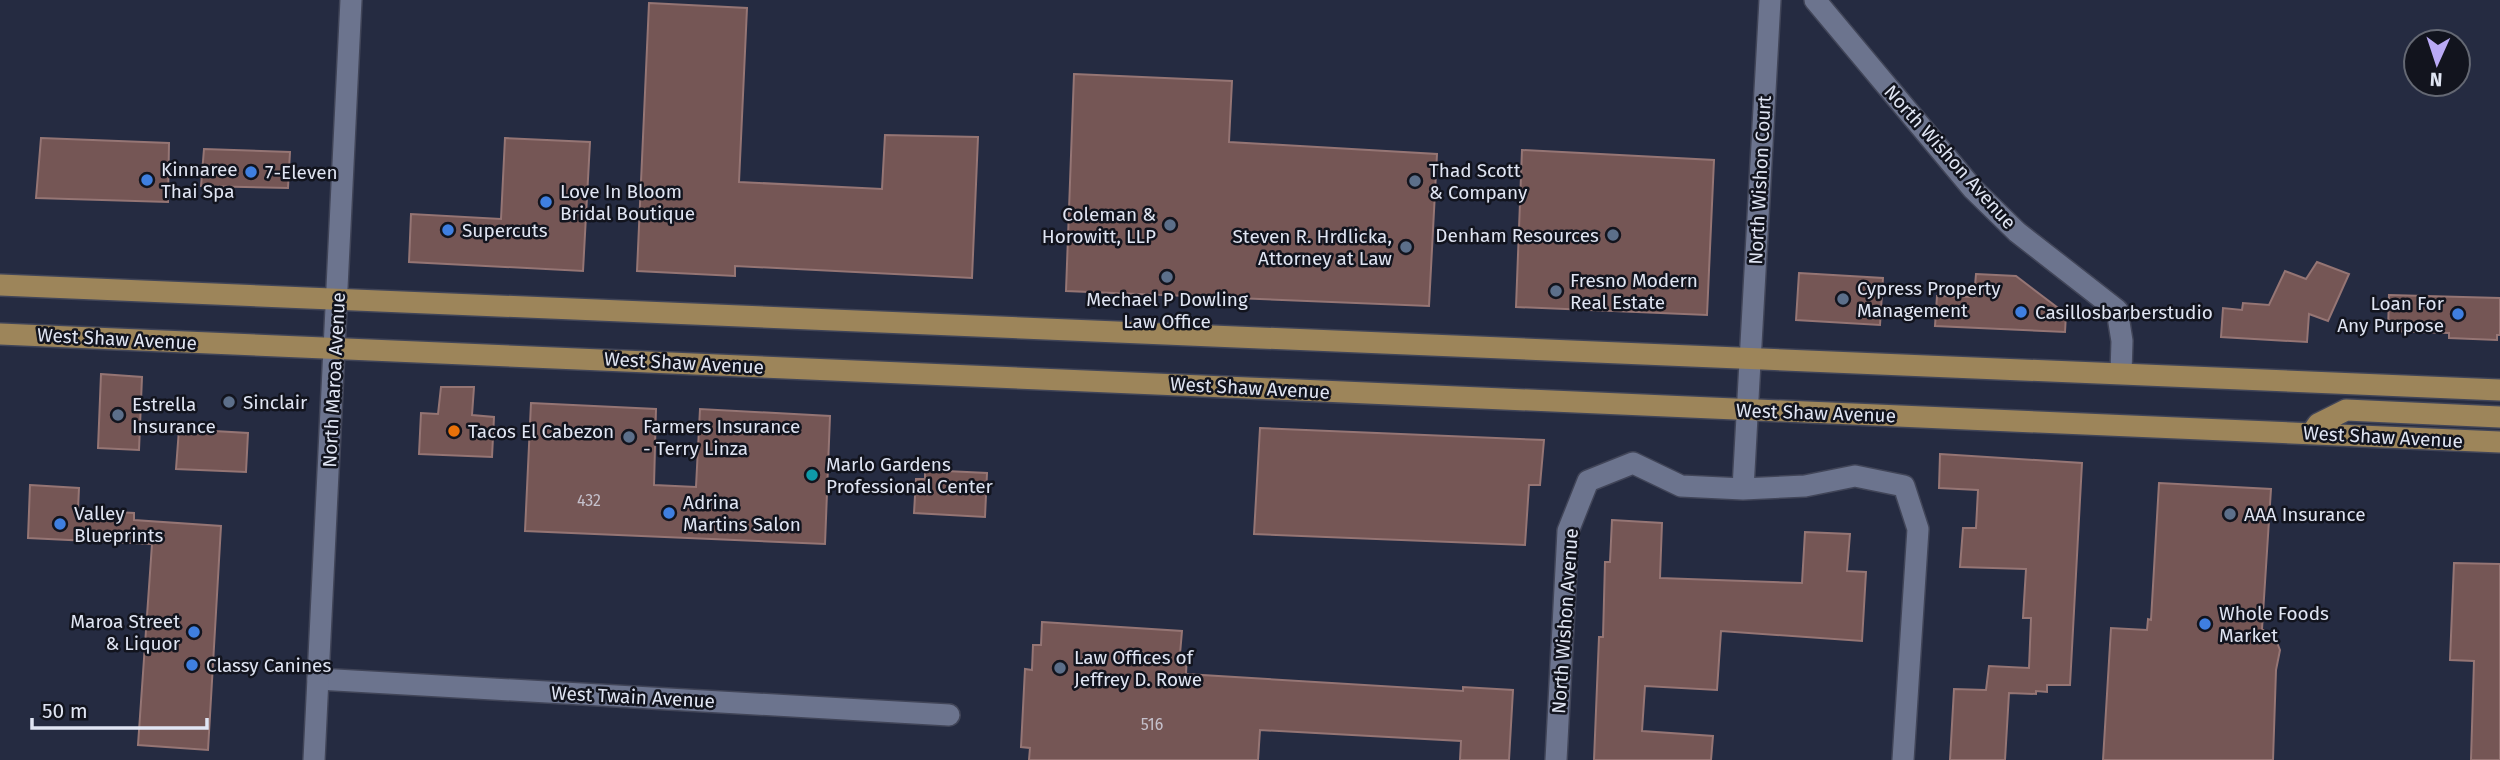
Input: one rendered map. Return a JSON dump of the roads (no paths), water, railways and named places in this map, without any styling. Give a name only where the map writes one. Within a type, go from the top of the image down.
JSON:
[{"type":"main road","points":[[0,285],[2500,390]]},
{"type":"main road","name":"West Shaw Avenue","points":[[0,334],[2500,442]]},
{"type":"main road","points":[[2311,434],[2318,424],[2346,410],[2500,417]]},
{"type":"street","name":"North Maroa Avenue","points":[[314,760],[351,0]]},
{"type":"street","name":"North Wishon Court","points":[[1750,359],[1770,0]]},
{"type":"street","name":"North Wishon Avenue","points":[[1815,0],[1973,189],[2017,232],[2117,310],[2122,341],[2120,373]]},
{"type":"street","points":[[1744,489],[1750,359]]},
{"type":"street","name":"North Wishon Avenue","points":[[1556,760],[1568,531],[1588,481],[1633,463],[1681,486],[1744,489],[1805,486],[1855,476],[1904,486],[1918,528],[1903,760]]},
{"type":"street","name":"West Twain Avenue","points":[[318,679],[949,715]]},
{"type":"place","name":"7-Eleven","points":[[251,172]]},
{"type":"place","name":"Kinnaree Thai Spa","points":[[147,180]]},
{"type":"place","name":"Thad Scott & Company","points":[[1415,181]]},
{"type":"place","name":"Love In Bloom Bridal Boutique","points":[[546,202]]},
{"type":"place","name":"Coleman & Horowitt, LLP","points":[[1170,225]]},
{"type":"place","name":"Supercuts","points":[[448,230]]},
{"type":"place","name":"Denham Resources","points":[[1613,235]]},
{"type":"place","name":"Steven R. Hrdlicka, Attorney at Law","points":[[1406,247]]},
{"type":"place","name":"Mechael P Dowling Law Office","points":[[1167,277]]},
{"type":"place","name":"Fresno Modern Real Estate","points":[[1556,291]]},
{"type":"place","name":"Cypress Property Management","points":[[1843,299]]},
{"type":"place","name":"Casillosbarberstudio","points":[[2021,312]]},
{"type":"place","name":"Loan For Any Purpose","points":[[2458,314]]},
{"type":"place","name":"Sinclair","points":[[229,402]]},
{"type":"place","name":"Estrella Insurance","points":[[118,415]]},
{"type":"place","name":"Tacos El Cabezon","points":[[454,431]]},
{"type":"place","name":"Farmers Insurance - Terry Linza","points":[[629,437]]},
{"type":"place","name":"Marlo Gardens Professional Center","points":[[812,475]]},
{"type":"place","name":"Adrina Martins Salon","points":[[669,513]]},
{"type":"place","name":"AAA Insurance","points":[[2230,514]]},
{"type":"place","name":"Valley Blueprints","points":[[60,524]]},
{"type":"place","name":"Whole Foods Market","points":[[2205,624]]},
{"type":"place","name":"Maroa Street & Liquor","points":[[194,632]]},
{"type":"place","name":"Classy Canines","points":[[192,665]]},
{"type":"place","name":"Law Offices of Jeffrey D. Rowe","points":[[1060,668]]}]
